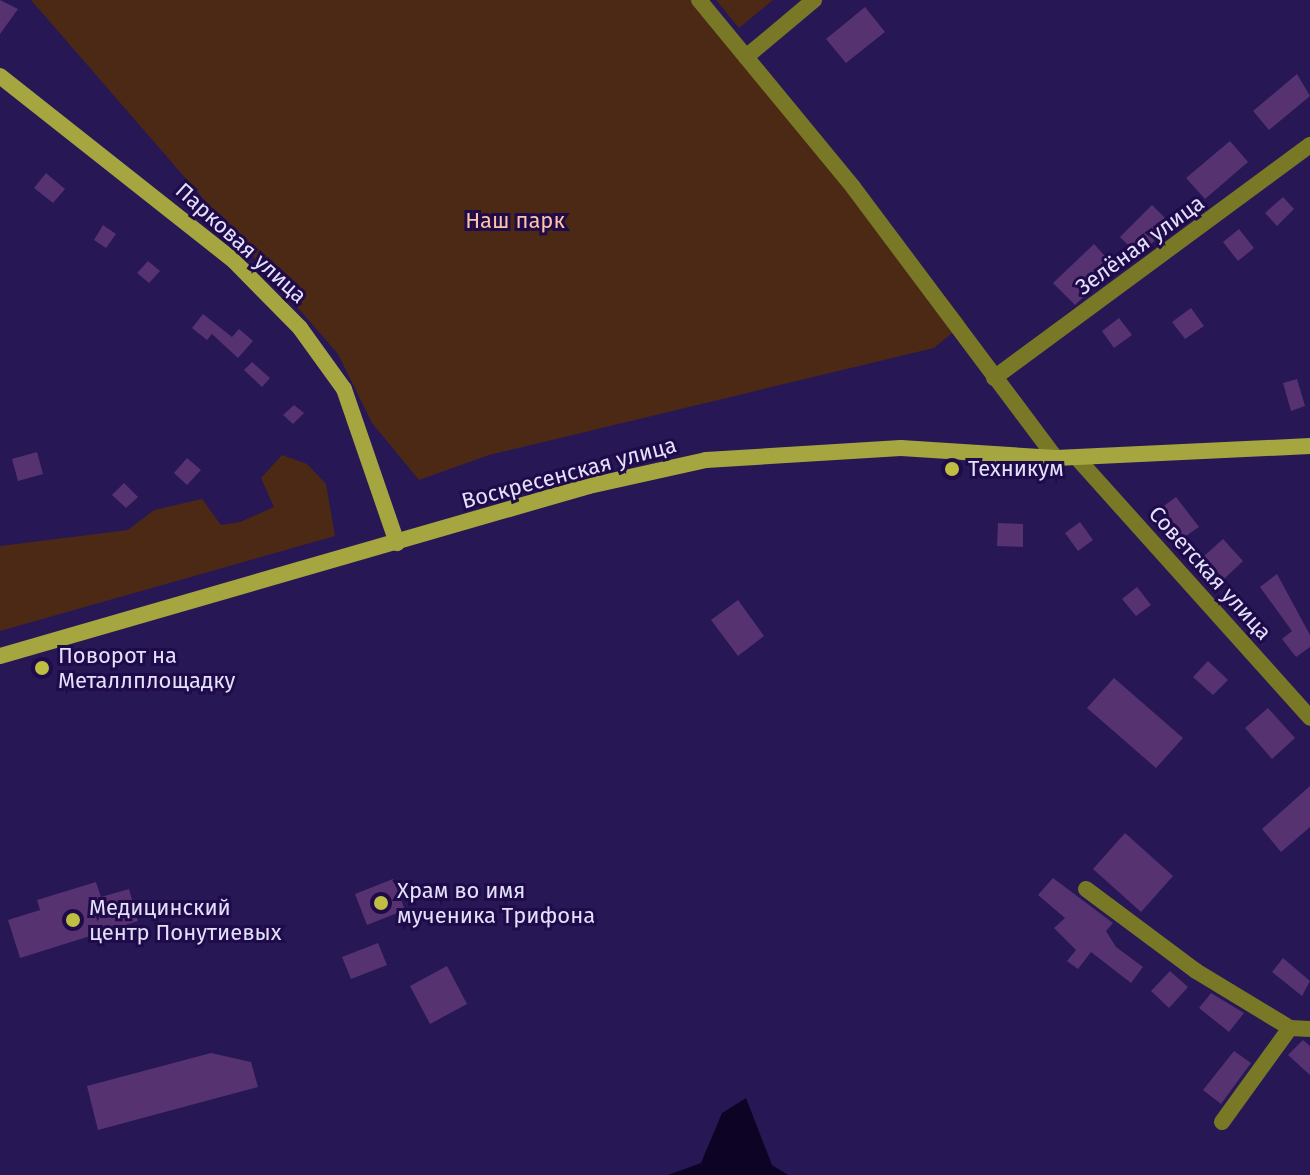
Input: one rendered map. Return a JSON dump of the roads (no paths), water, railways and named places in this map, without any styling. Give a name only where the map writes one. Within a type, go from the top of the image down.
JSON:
[{"type":"street","points":[[699,0],[1056,458]]},
{"type":"street","points":[[746,57],[814,0]]},
{"type":"street","name":"Парковая улица","points":[[0,76],[234,261],[300,328],[344,389],[397,543]]},
{"type":"street","name":"Зелёная улица","points":[[994,378],[1310,145]]},
{"type":"street","name":"Воскресенская улица","points":[[0,656],[589,486],[706,460],[901,448],[1077,458],[1310,446]]},
{"type":"street","name":"Советская улица","points":[[1077,458],[1310,718]]},
{"type":"street","points":[[1086,889],[1196,971],[1290,1028],[1310,1029]]},
{"type":"street","points":[[1222,1122],[1290,1028]]},
{"type":"place","name":"Техникум","points":[[952,469]]},
{"type":"place","name":"Поворот на Металлплощадку","points":[[42,668]]},
{"type":"place","name":"Храм во имя мученика Трифона","points":[[381,903]]},
{"type":"place","name":"Медицинский центр Понутиевых","points":[[73,920]]},
{"type":"park label","name":"Наш парк","points":[[515,221]]}]
